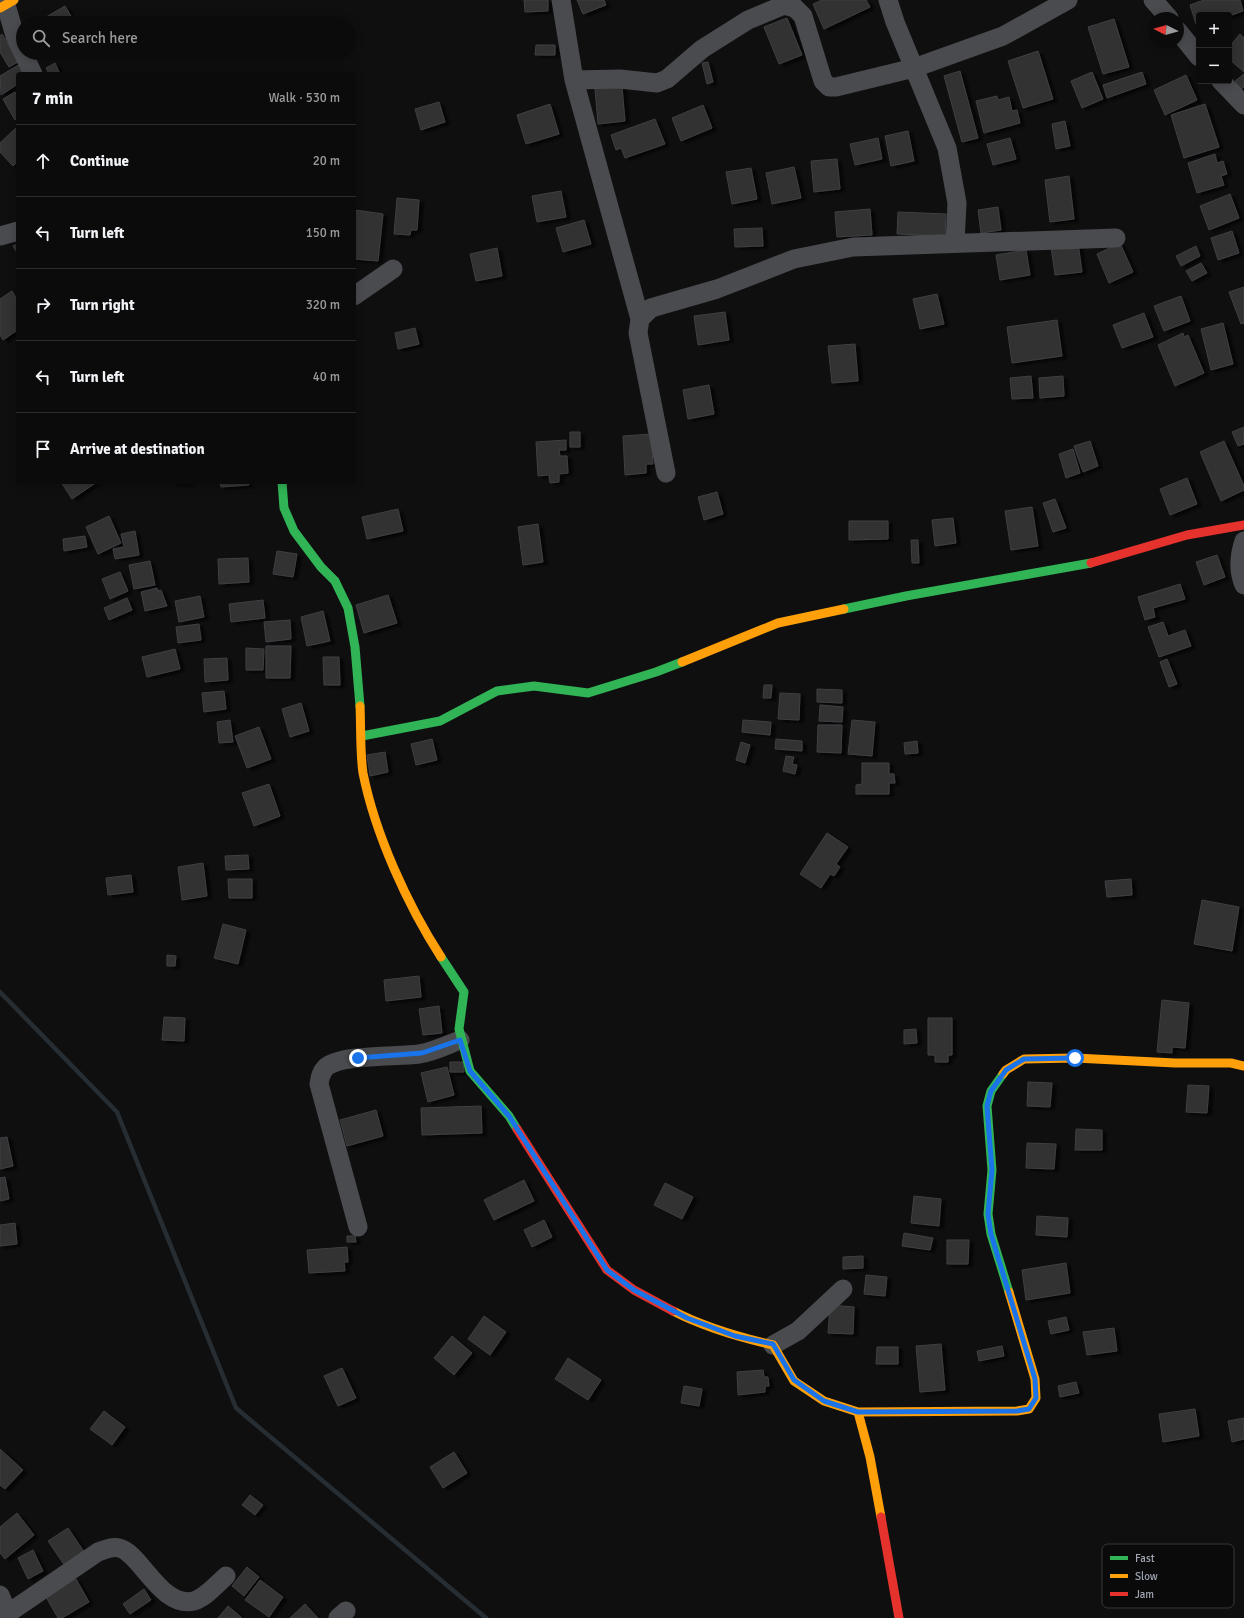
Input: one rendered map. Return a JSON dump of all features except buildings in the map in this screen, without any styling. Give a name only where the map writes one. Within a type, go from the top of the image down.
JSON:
[{"type":"street","points":[[561,0],[574,80],[640,319],[638,333],[666,473]]},
{"type":"street","points":[[888,0],[947,148],[957,203],[955,243]]},
{"type":"street","points":[[574,80],[620,79],[657,83],[667,79],[702,49],[748,20],[784,5],[795,8],[803,16],[823,81],[829,87],[836,87],[914,68],[1003,36],[1068,0]]},
{"type":"street","points":[[1153,0],[1164,12]]},
{"type":"street","points":[[7,3],[16,38]]},
{"type":"street","points":[[1184,38],[1196,53]]},
{"type":"street","points":[[26,60],[32,72]]},
{"type":"street","points":[[1224,84],[1244,105]]},
{"type":"street","points":[[0,236],[16,232]]},
{"type":"street","points":[[640,319],[651,308],[717,289],[794,259],[853,248],[1116,238]]},
{"type":"street","points":[[356,295],[393,268]]},
{"type":"street","points":[[282,484],[284,508],[294,531],[335,581],[348,608],[355,647],[362,736],[363,771],[373,815],[394,867],[430,940],[464,992],[458,1029],[470,1071],[509,1116],[607,1270],[634,1290],[687,1318],[735,1336],[773,1344],[798,1331],[843,1289]]},
{"type":"street","points":[[362,736],[440,721],[498,691],[534,686],[588,693],[656,672],[778,623],[913,594],[1082,566],[1187,535],[1244,524]]},
{"type":"street","points":[[1244,541],[1241,550],[1240,574],[1244,585]]},
{"type":"street","points":[[358,1227],[319,1084],[321,1073],[326,1067],[339,1062],[358,1058],[422,1053],[460,1040]]},
{"type":"street","points":[[773,1344],[794,1380],[824,1401],[858,1412],[1017,1411],[1029,1409],[1036,1398],[1035,1379],[991,1234],[988,1214],[992,1170],[987,1106],[991,1091],[1006,1070],[1024,1059],[1061,1058],[1175,1063],[1231,1063],[1244,1066]]},
{"type":"street","points":[[858,1412],[870,1457],[899,1618]]},
{"type":"street","points":[[0,1595],[8,1616],[98,1552],[117,1547],[126,1550],[151,1580],[172,1596],[183,1600],[194,1601],[203,1596],[226,1576]]},
{"type":"waterway","points":[[0,992],[117,1112],[236,1408],[486,1618]]},
{"type":"traffic: fast","points":[[282,484],[284,508],[294,531],[321,567],[335,581],[348,608],[355,647],[360,706]]},
{"type":"traffic: fast","points":[[844,609],[906,596],[1091,563]]},
{"type":"traffic: fast","points":[[362,736],[440,721],[497,691],[534,686],[588,693],[656,672],[682,662]]},
{"type":"traffic: fast","points":[[441,957],[464,992],[459,1029],[470,1071],[509,1116],[517,1129]]},
{"type":"traffic: fast","points":[[1003,1074],[991,1091],[987,1106],[992,1170],[988,1214],[991,1234],[1009,1292]]},
{"type":"traffic: slow","points":[[0,8],[14,0]]},
{"type":"traffic: slow","points":[[682,662],[778,623],[844,609]]},
{"type":"traffic: slow","points":[[360,706],[362,765],[368,796],[384,845],[394,869],[417,915],[441,957]]},
{"type":"traffic: slow","points":[[1003,1074],[1006,1070],[1024,1059],[1075,1058],[1175,1063],[1231,1063],[1244,1066]]},
{"type":"traffic: slow","points":[[858,1412],[1017,1411],[1029,1409],[1036,1398],[1035,1379],[1009,1292]]},
{"type":"traffic: slow","points":[[673,1311],[722,1331],[773,1345],[794,1381],[824,1401],[858,1412],[870,1457],[881,1517]]},
{"type":"traffic: jam","points":[[1091,563],[1187,535],[1244,525]]},
{"type":"traffic: jam","points":[[517,1129],[607,1270],[634,1290],[673,1311]]},
{"type":"traffic: jam","points":[[881,1517],[899,1618]]},
{"type":"route","points":[[358,1058],[422,1053],[460,1040],[470,1071],[509,1116],[607,1270],[634,1290],[687,1318],[735,1336],[773,1344],[794,1380],[824,1401],[858,1412],[1017,1411],[1029,1409],[1036,1398],[1035,1379],[991,1234],[988,1214],[992,1170],[987,1106],[991,1091],[1006,1070],[1024,1059],[1075,1058]]}]
